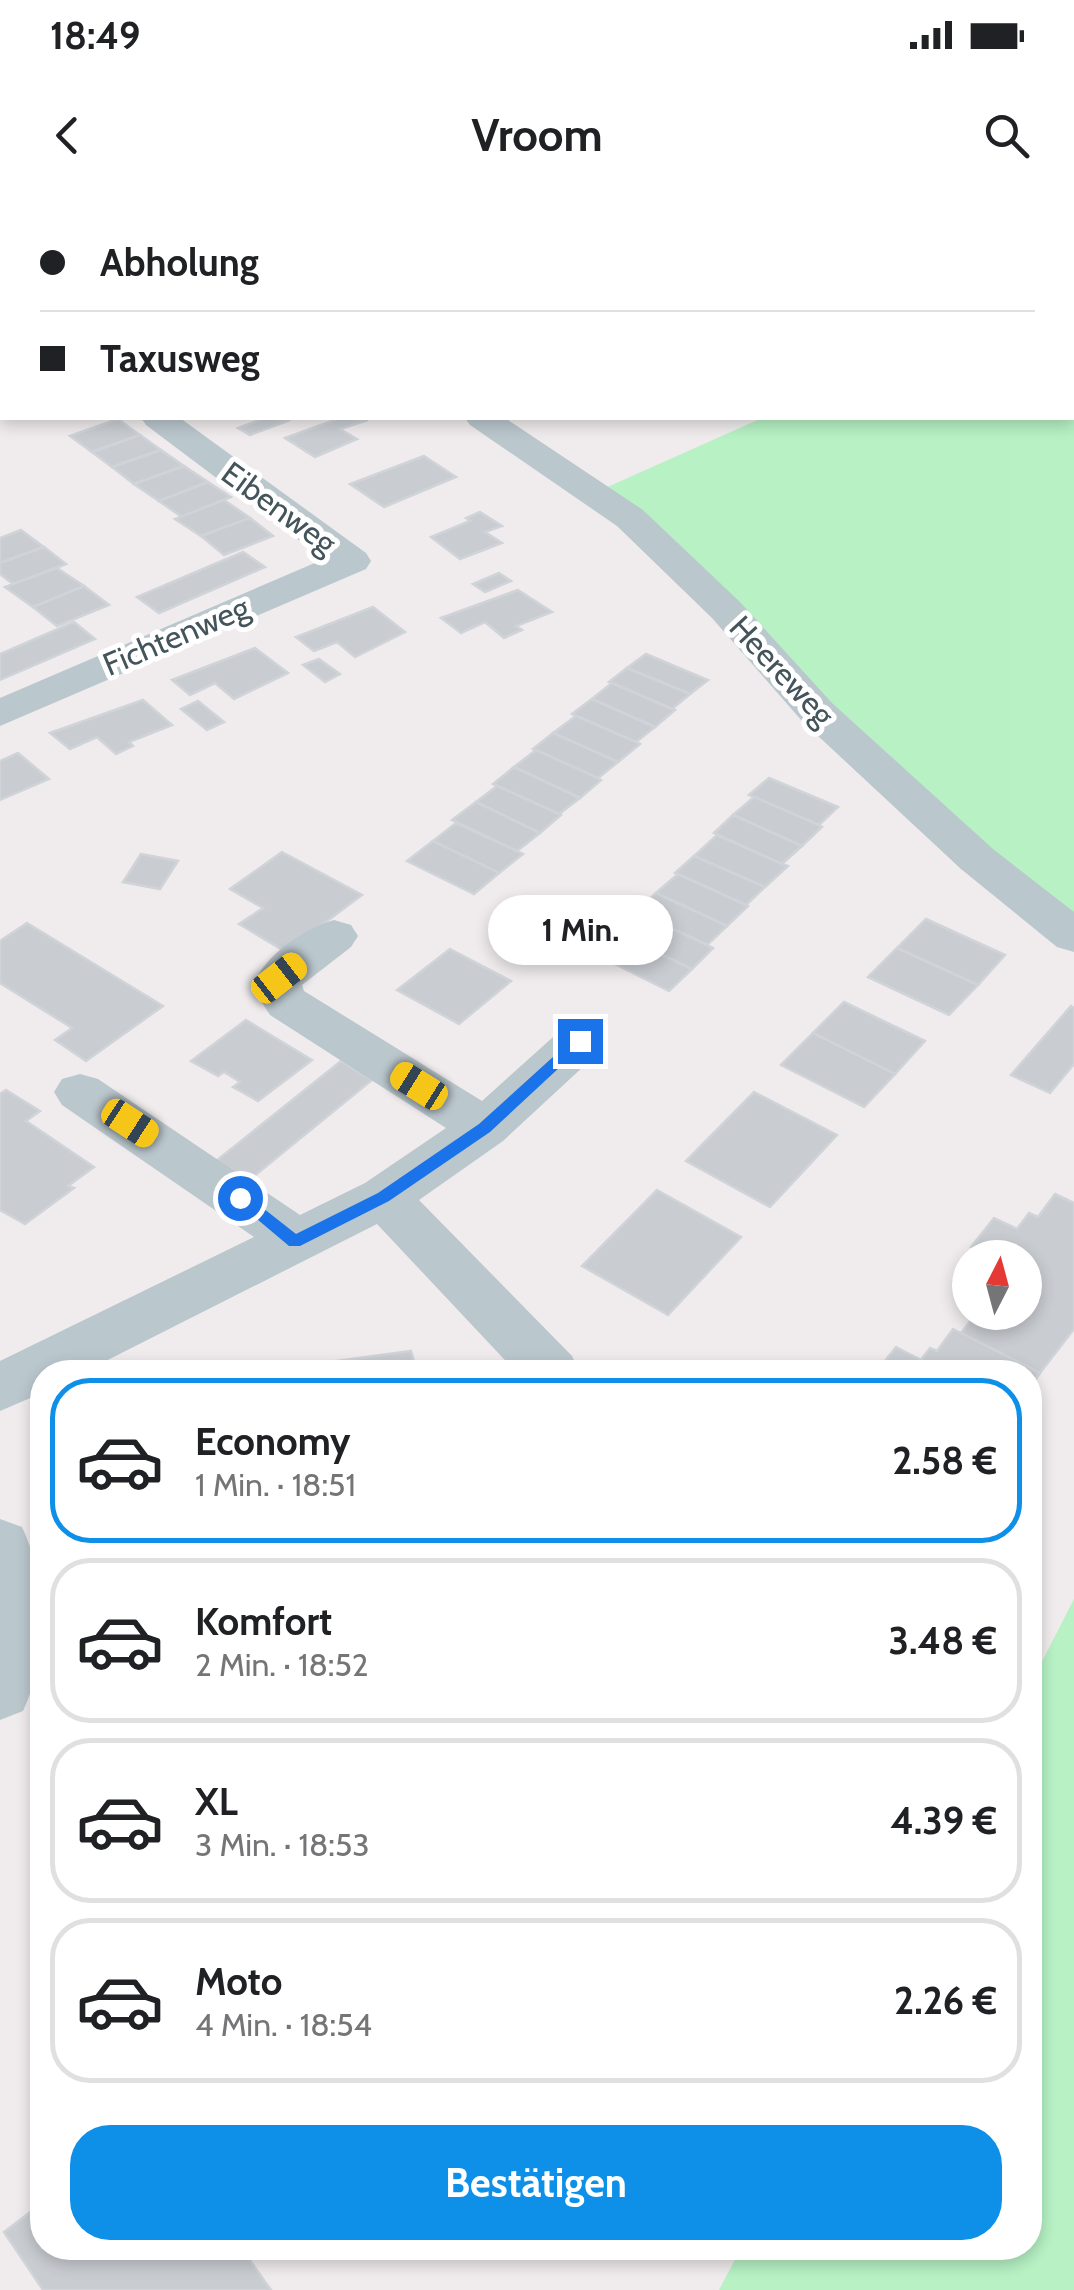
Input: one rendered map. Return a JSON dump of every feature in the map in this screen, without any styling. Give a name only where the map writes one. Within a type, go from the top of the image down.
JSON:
[{"type":"street","name":"Eibenweg","points":[[161,420],[352,561]]},
{"type":"street","name":"Heereweg","points":[[485,420],[630,518],[726,610],[816,712],[977,860],[1074,936]]},
{"type":"street","name":"Fichtenweg","points":[[0,713],[352,561]]},
{"type":"street","points":[[334,936],[279,978],[277,989],[287,1003],[485,1128]]},
{"type":"street","points":[[56,1360],[384,1197],[485,1128],[580,1041]]},
{"type":"street","points":[[80,1092],[234,1194],[294,1242]]},
{"type":"street","points":[[384,1197],[540,1360]]},
{"type":"street","points":[[0,1388],[30,1373]]},
{"type":"street","points":[[0,1546],[12,1596],[9,1663],[0,1690]]},
{"type":"green space","points":[[758,420],[1074,420],[1074,936],[594,493]]},
{"type":"green space","points":[[1074,1599],[1074,2290],[719,2290],[735,2260],[1042,2260],[1042,1662]]},
{"type":"building","points":[[115,420],[140,435],[92,452],[70,436]]},
{"type":"building","points":[[260,420],[290,420],[250,435],[238,428]]},
{"type":"building","points":[[334,420],[368,420],[340,429],[357,439],[315,457],[285,438]]},
{"type":"building","points":[[140,435],[161,450],[112,467],[92,452]]},
{"type":"building","points":[[161,450],[184,466],[134,484],[112,467]]},
{"type":"building","points":[[424,456],[456,477],[384,507],[350,484]]},
{"type":"building","points":[[184,466],[208,482],[159,501],[134,484]]},
{"type":"building","points":[[208,482],[231,497],[182,517],[159,501]]},
{"type":"building","points":[[224,500],[250,518],[201,536],[175,519]]},
{"type":"building","points":[[480,512],[502,526],[485,532],[502,543],[460,559],[431,537],[470,521],[466,518]]},
{"type":"building","points":[[250,518],[273,536],[224,555],[201,536]]},
{"type":"building","points":[[21,530],[44,547],[0,563],[0,538]]},
{"type":"building","points":[[44,547],[66,564],[13,584],[0,574],[0,563]]},
{"type":"building","points":[[243,552],[265,567],[159,613],[137,597]]},
{"type":"building","points":[[57,568],[84,586],[33,607],[5,587]]},
{"type":"building","points":[[499,573],[511,581],[485,592],[473,584]]},
{"type":"building","points":[[84,586],[109,605],[57,626],[33,607]]},
{"type":"building","points":[[518,590],[552,612],[516,626],[522,630],[504,638],[485,622],[461,633],[441,618]]},
{"type":"building","points":[[373,607],[405,632],[355,657],[337,642],[314,651],[296,637]]},
{"type":"building","points":[[74,622],[95,639],[0,680],[0,654]]},
{"type":"building","points":[[255,648],[288,673],[234,699],[215,683],[190,695],[172,680]]},
{"type":"building","points":[[646,654],[708,680],[690,694],[627,668]]},
{"type":"building","points":[[319,659],[340,674],[325,682],[303,665]]},
{"type":"building","points":[[627,668],[690,694],[672,709],[609,682]]},
{"type":"building","points":[[612,683],[675,710],[655,727],[592,699]]},
{"type":"building","points":[[592,699],[655,727],[636,742],[572,714]]},
{"type":"building","points":[[143,700],[172,725],[129,742],[133,746],[116,754],[97,737],[70,749],[50,733]]},
{"type":"building","points":[[198,701],[224,722],[207,730],[181,709]]},
{"type":"building","points":[[576,716],[640,744],[618,762],[553,733]]},
{"type":"building","points":[[553,733],[618,762],[598,778],[533,749]]},
{"type":"building","points":[[536,750],[601,780],[580,798],[514,767]]},
{"type":"building","points":[[18,753],[49,779],[0,800],[0,761]]},
{"type":"building","points":[[514,767],[580,798],[559,814],[493,784]]},
{"type":"building","points":[[769,778],[838,807],[819,825],[749,795]]},
{"type":"building","points":[[497,786],[561,815],[540,833],[476,802]]},
{"type":"building","points":[[754,797],[822,827],[802,846],[733,815]]},
{"type":"building","points":[[476,802],[540,833],[517,851],[452,820]]},
{"type":"building","points":[[733,815],[802,846],[782,864],[714,833]]},
{"type":"building","points":[[456,823],[523,854],[499,873],[433,841]]},
{"type":"building","points":[[717,835],[788,866],[765,887],[694,856]]},
{"type":"building","points":[[433,841],[499,873],[474,894],[407,861]]},
{"type":"building","points":[[282,852],[362,895],[286,952],[239,924],[263,908],[230,889]]},
{"type":"building","points":[[141,854],[178,861],[160,889],[123,882]]},
{"type":"building","points":[[694,856],[765,887],[746,905],[675,873]]},
{"type":"building","points":[[678,874],[748,906],[727,926],[656,893]]},
{"type":"building","points":[[656,893],[727,926],[707,945],[636,912]]},
{"type":"building","points":[[640,913],[713,948],[692,969],[618,934]]},
{"type":"building","points":[[926,919],[1005,955],[978,985],[897,948]]},
{"type":"building","points":[[27,923],[163,1006],[86,1061],[55,1040],[72,1028],[0,983],[0,941]]},
{"type":"building","points":[[618,934],[692,969],[669,991],[595,954]]},
{"type":"building","points":[[897,948],[978,985],[949,1015],[868,977]]},
{"type":"building","points":[[450,949],[511,981],[459,1024],[397,990]]},
{"type":"building","points":[[844,1002],[925,1041],[895,1074],[813,1033]]},
{"type":"building","points":[[1071,1006],[1074,1064],[1050,1093],[1011,1075]]},
{"type":"building","points":[[246,1020],[312,1060],[258,1101],[233,1087],[240,1082],[224,1072],[218,1076],[191,1061]]},
{"type":"building","points":[[813,1033],[895,1074],[864,1107],[781,1065]]},
{"type":"building","points":[[341,1061],[372,1080],[243,1185],[211,1165]]},
{"type":"building","points":[[6,1090],[40,1111],[26,1121],[94,1167],[68,1186],[74,1188],[25,1224],[0,1210],[0,1094]]},
{"type":"building","points":[[754,1092],[837,1135],[770,1207],[686,1161]]},
{"type":"building","points":[[657,1190],[741,1237],[668,1315],[582,1266]]},
{"type":"building","points":[[1055,1194],[1074,1203],[1074,1329],[1042,1370],[1042,1360],[1014,1360],[961,1333],[1042,1330],[1042,1240],[977,1240],[994,1218],[1017,1229],[1029,1213],[1038,1217]]},
{"type":"building","points":[[955,1330],[1014,1360],[921,1360],[930,1348],[937,1351]]},
{"type":"building","points":[[896,1347],[921,1360],[886,1360]]},
{"type":"building","points":[[411,1351],[414,1360],[344,1360]]},
{"type":"building","points":[[30,2212],[30,2260],[250,2260],[271,2290],[43,2290],[4,2232]]},
{"type":"route","points":[[240,1198],[294,1242],[384,1197],[485,1128],[580,1041]]}]
